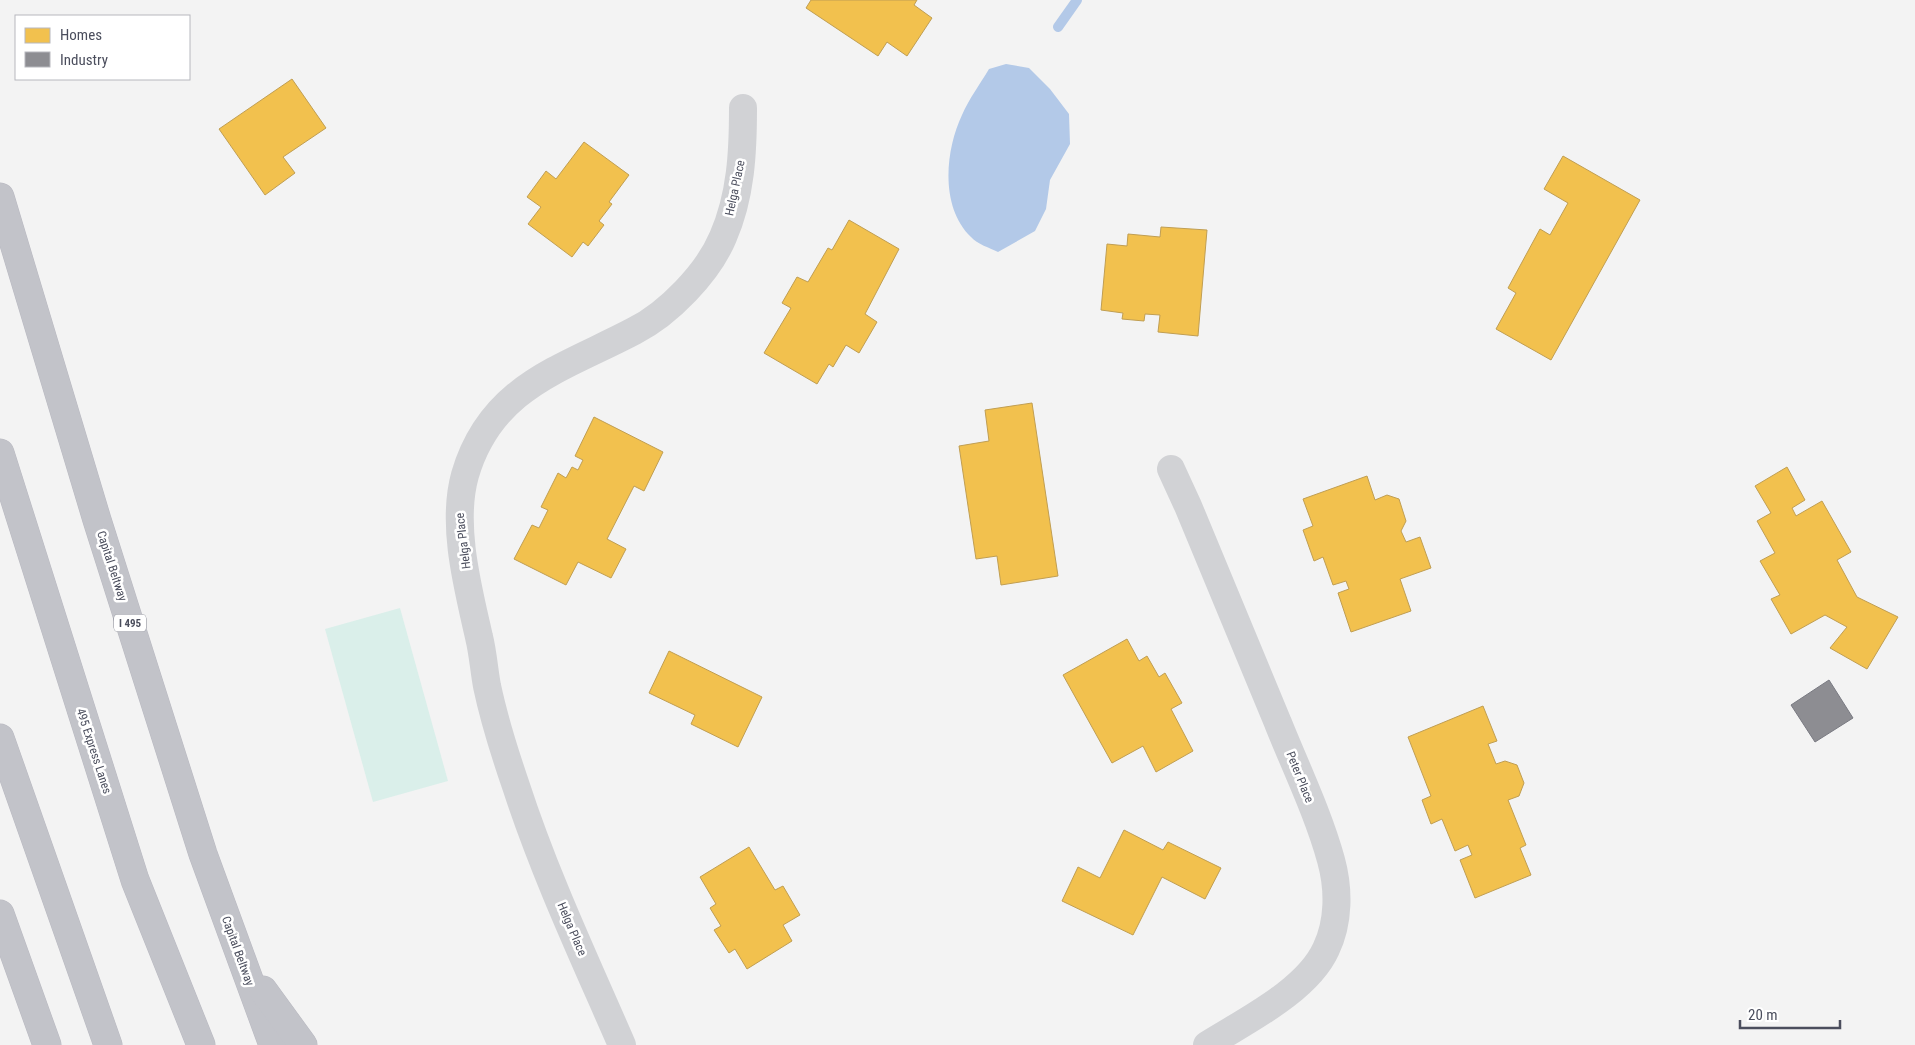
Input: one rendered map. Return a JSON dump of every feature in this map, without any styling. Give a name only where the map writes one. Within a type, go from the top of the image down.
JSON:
[{"type":"highway","name":"Capital Beltway","points":[[0,198],[77,454],[203,854],[273,1045]]},
{"type":"highway","name":"495 Express Lanes","points":[[0,453],[135,880],[200,1045]]},
{"type":"highway","points":[[0,738],[108,1045]]},
{"type":"highway","points":[[203,854],[266,996],[303,1045]]},
{"type":"highway","points":[[0,914],[47,1045]]},
{"type":"street","name":"Helga Place","points":[[622,1045],[541,857],[515,784],[488,688],[472,607],[458,514],[465,474],[481,439],[502,409],[531,383],[566,363],[636,330],[673,304],[701,273],[723,239],[735,201],[742,156],[743,108]]},
{"type":"street","name":"Peter Place","points":[[1170,469],[1188,506],[1307,794],[1331,861],[1337,896],[1335,922],[1326,950],[1308,976],[1268,1008],[1207,1045]]},
{"type":"shaded area","points":[[400,608],[448,781],[373,802],[325,629]]},
{"type":"water","points":[[1006,64],[1029,68],[1050,89],[1069,114],[1070,144],[1050,180],[1046,209],[1035,231],[998,252],[980,244],[961,225],[950,195],[949,162],[956,129],[971,97],[989,69]]},
{"type":"building: Homes","points":[[811,0],[917,0],[914,5],[932,18],[907,56],[887,42],[878,56],[806,8]]},
{"type":"building: Homes","points":[[292,79],[326,128],[283,157],[295,173],[265,195],[219,129]]},
{"type":"building: Homes","points":[[584,142],[629,175],[609,202],[612,204],[599,221],[604,225],[588,246],[583,242],[572,257],[528,224],[541,207],[527,197],[546,171],[556,179]]},
{"type":"building: Homes","points":[[1563,156],[1640,200],[1551,360],[1496,329],[1516,293],[1508,288],[1540,229],[1550,235],[1568,203],[1544,189]]},
{"type":"building: Homes","points":[[849,220],[899,249],[865,314],[877,322],[859,353],[846,345],[833,367],[829,364],[817,384],[764,353],[791,308],[782,303],[797,277],[808,282],[828,248],[832,250]]},
{"type":"building: Homes","points":[[1161,227],[1207,230],[1198,336],[1158,332],[1160,315],[1145,314],[1144,321],[1122,319],[1123,313],[1101,310],[1107,244],[1127,246],[1128,234],[1160,237]]},
{"type":"building: Homes","points":[[1032,403],[1058,576],[1001,585],[997,556],[976,559],[959,446],[989,441],[985,410]]},
{"type":"building: Homes","points":[[594,417],[663,452],[644,491],[634,486],[607,539],[626,549],[611,578],[578,562],[566,585],[514,559],[532,525],[539,528],[548,510],[541,507],[558,473],[566,478],[572,467],[578,470],[583,460],[575,456]]},
{"type":"building: Homes","points":[[1787,467],[1805,500],[1792,508],[1796,516],[1822,501],[1851,552],[1837,560],[1857,597],[1898,617],[1867,669],[1830,648],[1847,627],[1825,615],[1791,634],[1771,599],[1780,595],[1760,561],[1775,553],[1757,521],[1771,513],[1755,486]]},
{"type":"building: Homes","points":[[1367,476],[1375,500],[1387,495],[1399,499],[1406,521],[1401,531],[1406,542],[1420,537],[1431,568],[1400,579],[1411,611],[1351,632],[1338,593],[1349,589],[1346,581],[1333,585],[1323,557],[1314,561],[1303,530],[1313,526],[1303,499]]},
{"type":"building: Homes","points":[[1127,639],[1139,661],[1147,656],[1159,677],[1165,673],[1182,703],[1171,709],[1193,751],[1156,772],[1143,746],[1112,763],[1063,675]]},
{"type":"building: Homes","points":[[669,651],[762,697],[738,747],[691,724],[695,715],[649,693]]},
{"type":"building: Homes","points":[[1483,706],[1497,741],[1488,744],[1496,764],[1505,761],[1517,765],[1524,783],[1519,796],[1508,800],[1526,845],[1520,848],[1531,875],[1475,898],[1460,860],[1472,855],[1468,845],[1455,851],[1442,819],[1431,824],[1422,800],[1431,796],[1408,737]]},
{"type":"building: Homes","points":[[1124,830],[1163,850],[1168,842],[1221,868],[1205,899],[1162,877],[1133,935],[1062,901],[1078,867],[1100,878]]},
{"type":"building: Homes","points":[[749,847],[775,890],[783,886],[800,915],[783,925],[792,941],[747,969],[735,949],[729,953],[714,930],[721,926],[710,908],[716,904],[700,877]]},
{"type":"building: Industry","points":[[1829,680],[1853,718],[1815,742],[1791,705]]},
{"type":"waterway","points":[[1058,27],[1077,0]]}]
